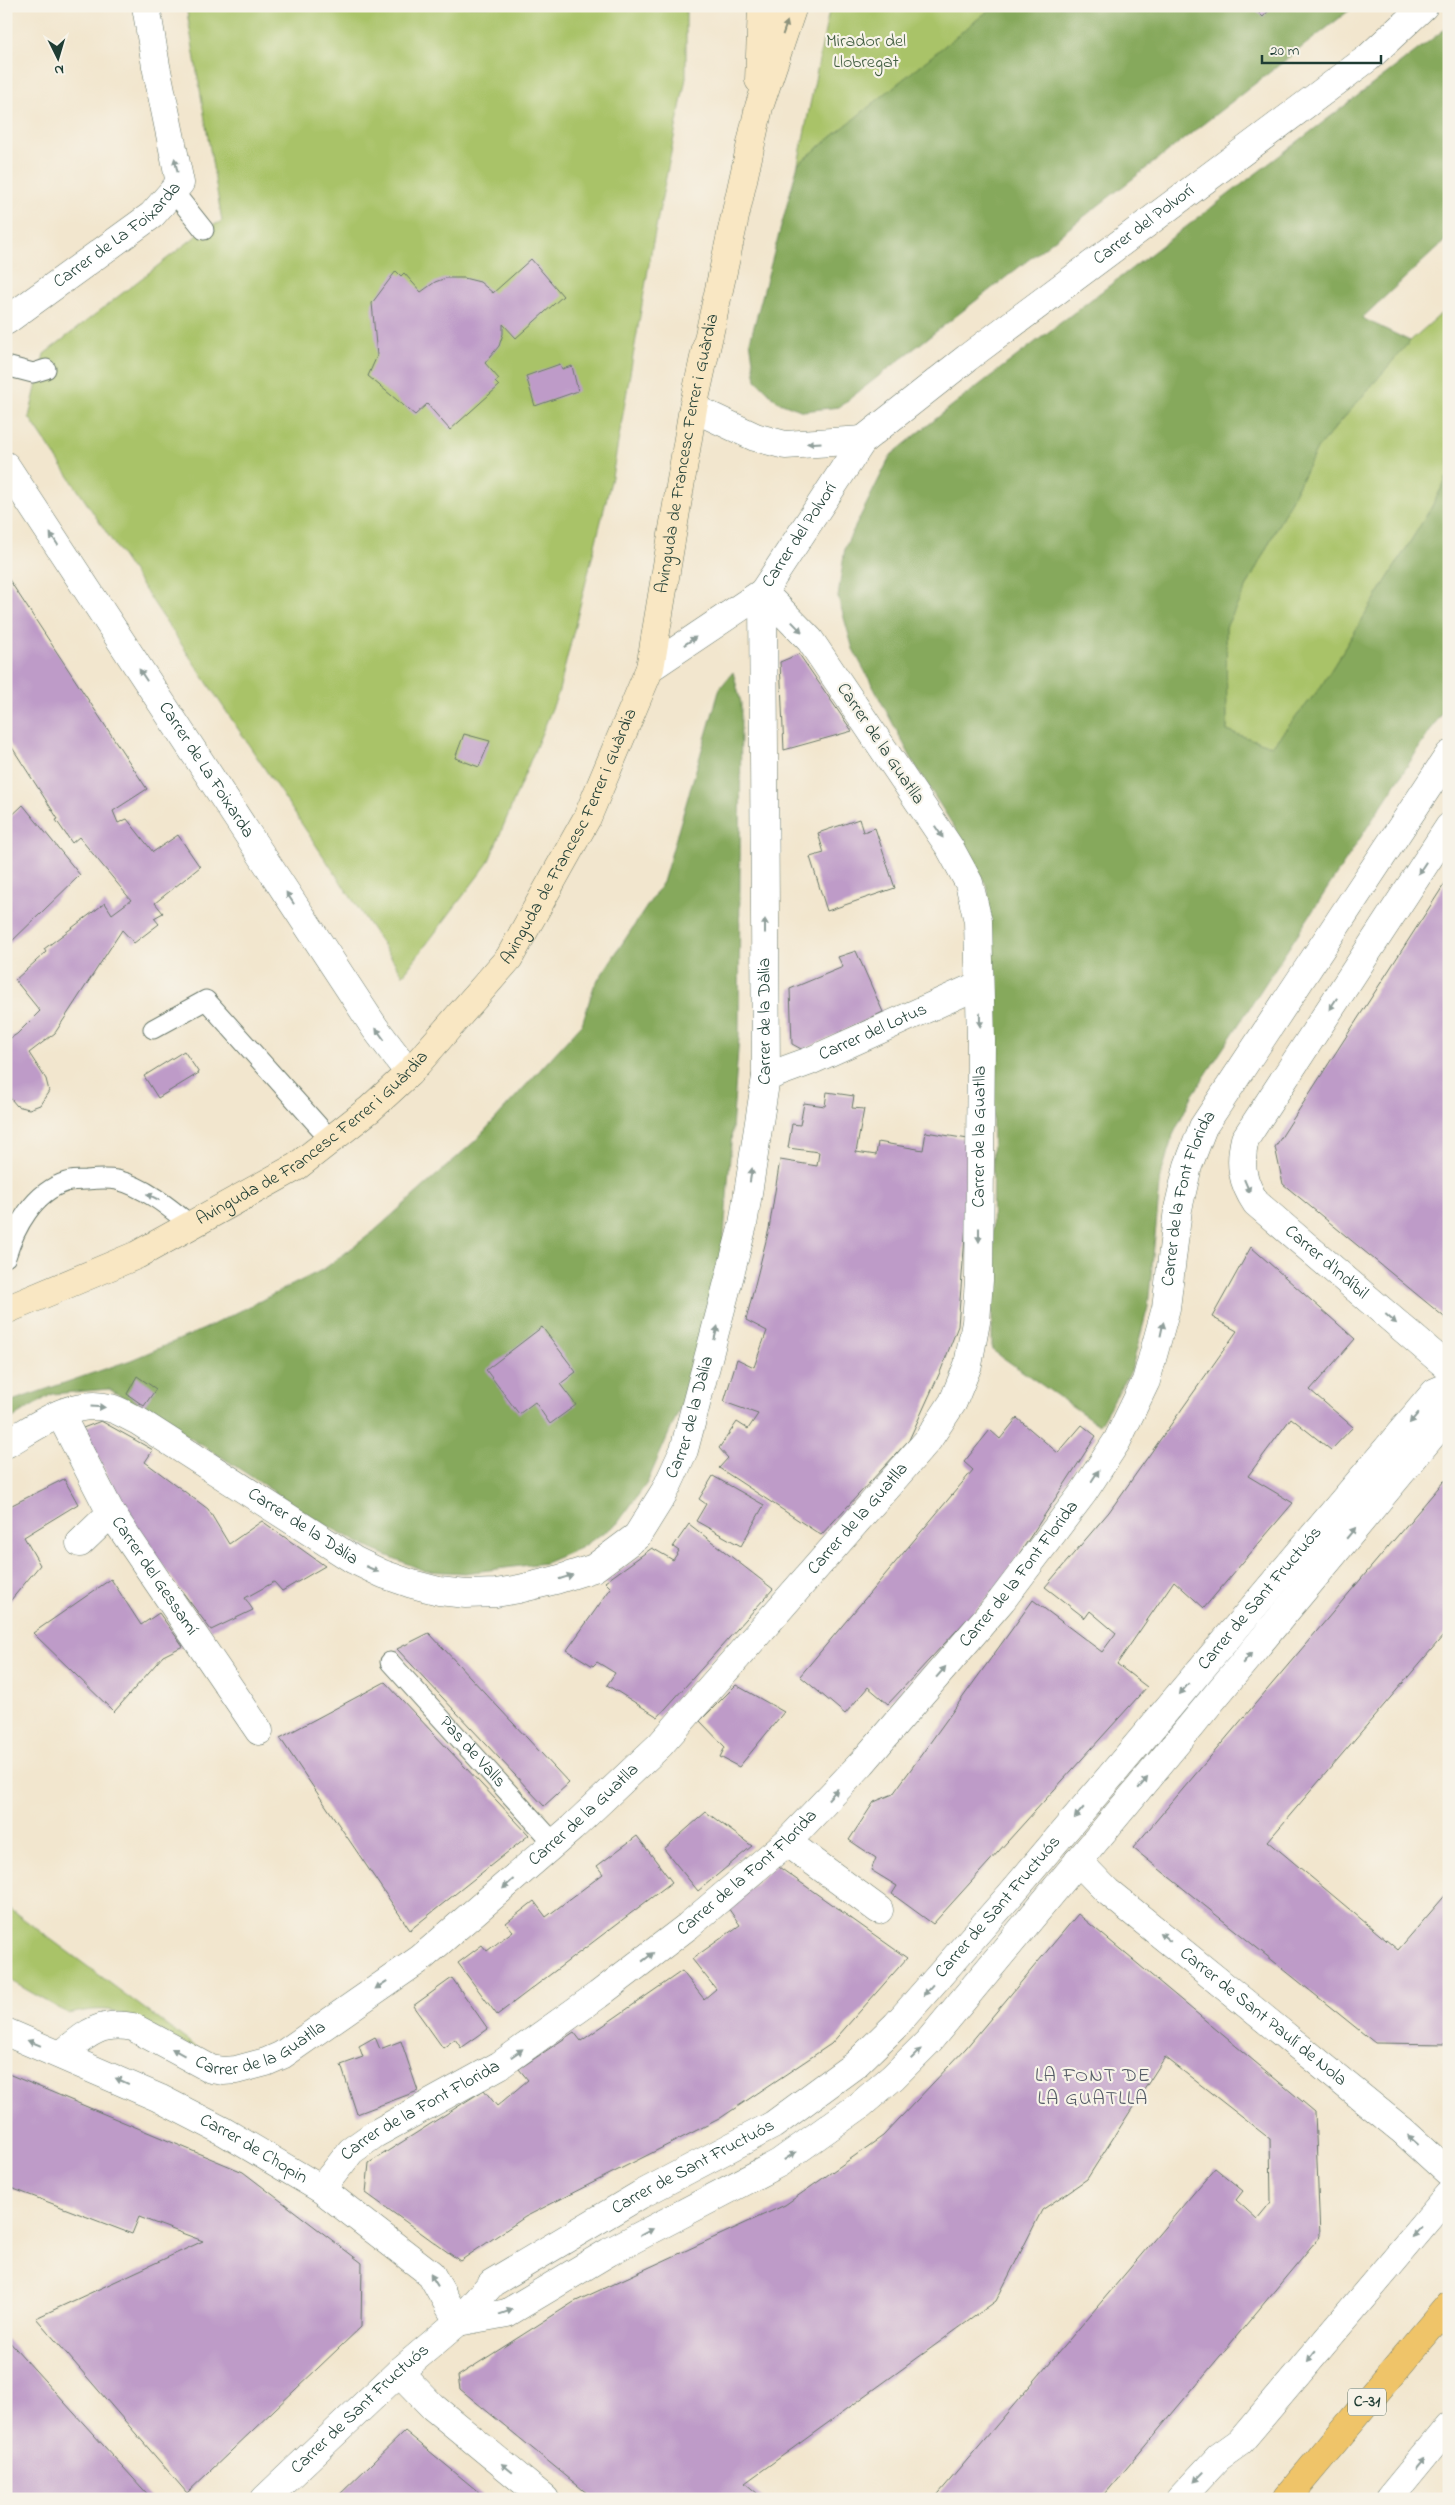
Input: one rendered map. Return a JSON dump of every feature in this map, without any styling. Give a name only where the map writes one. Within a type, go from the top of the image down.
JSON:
[{"type":"main road","name":"C-31","points":[[1286,2499],[1449,2305]]},
{"type":"street","name":"Carrer de La Foixarda","points":[[6,321],[152,216],[180,183],[146,6]]},
{"type":"street","name":"Avinguda de Francesc Ferrer i Guàrdia","points":[[758,107],[762,6]]},
{"type":"street","name":"Avinguda de Francesc Ferrer i Guàrdia","points":[[6,1310],[137,1256],[296,1167],[370,1110],[409,1073],[509,958],[587,818],[650,668],[693,408],[758,107],[793,6]]},
{"type":"street","name":"Carrer del Polvorí","points":[[650,668],[763,592],[863,440],[967,358],[1368,58],[1424,6]]},
{"type":"street","points":[[693,408],[754,437],[785,445],[863,440]]},
{"type":"street","name":"Carrer de La Foixarda","points":[[6,466],[375,1028],[409,1073]]},
{"type":"street","name":"Carrer de la Guatlla","points":[[62,2054],[92,2030],[118,2025],[133,2027],[212,2069],[223,2071],[236,2070],[266,2062],[282,2055],[420,1959],[554,1843],[660,1745],[928,1440],[954,1402],[968,1365],[978,1297],[978,921],[969,883],[950,848],[810,640],[763,592]]},
{"type":"street","name":"Carrer de la Dàlia","points":[[6,1444],[60,1414],[82,1406],[111,1408],[138,1421],[354,1560],[383,1574],[439,1591],[496,1593],[556,1580],[594,1568],[637,1536],[666,1491],[684,1450],[743,1225],[766,1077],[763,592]]},
{"type":"street","name":"Carrer de la Font Florida","points":[[321,2189],[351,2151],[375,2134],[500,2065],[598,1995],[688,1926],[787,1842],[862,1763],[1002,1600],[1084,1493],[1117,1442],[1146,1381],[1159,1340],[1166,1308],[1178,1209],[1188,1166],[1203,1127],[1449,755]]},
{"type":"street","name":"Carrer de la Font Florida","points":[[1245,1139],[1449,827]]},
{"type":"street","name":"Carrer del Lotus","points":[[766,1077],[810,1061],[979,985]]},
{"type":"street","name":"Carrer d'Indíbil","points":[[1245,1139],[1241,1155],[1242,1172],[1246,1188],[1256,1203],[1449,1368]]},
{"type":"street","name":"Carrer de Sant Fructuós","points":[[265,2499],[399,2372],[458,2322],[492,2283],[640,2195],[773,2125],[856,2064],[896,2025],[1011,1894],[1435,1392],[1449,1386]]},
{"type":"street","name":"Carrer del Gessamí","points":[[60,1414],[111,1513],[259,1732]]},
{"type":"street","name":"Carrer de Sant Fructuós","points":[[458,2322],[507,2313],[608,2252],[779,2163],[822,2134],[893,2077],[929,2041],[1449,1415]]},
{"type":"street","points":[[80,1543],[111,1513]]},
{"type":"street","points":[[787,1842],[879,1910]]},
{"type":"street","name":"Carrer de Sant Paulí de Nola","points":[[1078,1861],[1107,1891],[1403,2130],[1449,2173]]},
{"type":"street","name":"Carrer de Chopin","points":[[6,2032],[62,2054],[159,2098],[223,2131],[321,2189],[431,2274],[458,2322]]},
{"type":"street","points":[[1180,2499],[1219,2457],[1240,2442],[1449,2195]]},
{"type":"street","points":[[399,2372],[433,2407],[545,2499]]},
{"type":"street","points":[[1389,2499],[1449,2426]]},
{"type":"lane","points":[[173,191],[204,230]]},
{"type":"lane","points":[[6,366],[33,373],[46,369]]},
{"type":"lane","points":[[153,1029],[206,1000],[331,1140]]},
{"type":"lane","points":[[6,1257],[12,1235],[29,1210],[43,1194],[67,1182],[99,1179],[117,1180],[159,1200],[192,1226]]},
{"type":"lane","name":"Pas de Valls","points":[[390,1662],[554,1843]]},
{"type":"green space","points":[[186,6],[686,6],[686,78],[652,247],[612,477],[558,694],[488,863],[403,975],[29,417],[44,354],[204,230],[222,221]]},
{"type":"green space","name":"Mirador del Llobregat","points":[[830,6],[994,6],[798,164]]},
{"type":"green space","points":[[994,6],[1355,6],[839,407],[803,411],[777,401],[756,380],[750,341],[798,164]]},
{"type":"green space","points":[[1449,26],[1449,237],[1362,318],[1410,341],[1317,449],[1226,627],[1227,731],[1272,746],[1320,688],[1431,508],[1449,474],[1449,702],[1192,1096],[1173,1135],[1161,1175],[1148,1307],[1131,1371],[1099,1425],[992,1350],[993,1033],[988,889],[961,838],[915,765],[853,649],[838,597],[845,547],[891,455],[953,405]]},
{"type":"green space","points":[[1449,307],[1449,474],[1431,508],[1320,688],[1272,746],[1227,731],[1226,627],[1317,449],[1410,341]]},
{"type":"green space","points":[[733,672],[741,703],[739,1037],[722,1263],[688,1390],[647,1483],[617,1524],[580,1548],[545,1563],[465,1573],[425,1571],[371,1549],[318,1521],[223,1458],[109,1389],[52,1394],[6,1422],[6,1403],[131,1360],[204,1329],[324,1269],[373,1232],[475,1141],[582,1024],[594,986],[663,882],[720,688]]},
{"type":"green space","points":[[6,1906],[215,2061],[146,2024],[118,2012],[97,2010],[69,2014],[6,1978]]},
{"type":"building","points":[[1252,6],[1273,6],[1263,17]]},
{"type":"building","points":[[531,259],[563,296],[516,338],[503,324],[503,334],[499,346],[485,363],[499,379],[495,382],[499,386],[450,430],[427,404],[415,415],[368,376],[377,356],[372,303],[396,271],[401,276],[404,273],[421,292],[435,282],[446,278],[464,278],[480,282],[493,293]]},
{"type":"building","points":[[560,364],[562,369],[572,366],[578,391],[535,406],[526,376]]},
{"type":"building","points":[[6,575],[147,789],[113,811],[118,823],[127,819],[153,852],[178,835],[200,867],[155,903],[163,913],[154,918],[159,924],[134,943],[122,930],[55,1033],[29,1053],[46,1079],[49,1091],[40,1105],[29,1109],[17,1106],[6,1093],[6,1041],[17,1034],[40,1011],[15,980],[46,952],[44,949],[105,903],[112,914],[131,900],[79,837],[72,843],[6,738]]},
{"type":"building","points":[[799,654],[852,731],[784,750],[780,662]]},
{"type":"building","points":[[464,734],[490,741],[479,767],[455,758]]},
{"type":"building","points":[[23,805],[80,875],[6,947],[6,821]]},
{"type":"building","points":[[859,819],[863,832],[875,828],[895,888],[827,911],[810,857],[824,853],[818,833]]},
{"type":"building","points":[[1449,877],[1449,1321],[1283,1184],[1275,1147]]},
{"type":"building","points":[[856,951],[883,1012],[803,1050],[792,1044],[790,989],[843,967],[838,957]]},
{"type":"building","points":[[184,1051],[199,1073],[158,1098],[144,1076]]},
{"type":"building","points":[[827,1092],[854,1096],[852,1108],[864,1109],[856,1152],[876,1155],[878,1142],[923,1150],[926,1132],[968,1139],[967,1211],[958,1326],[941,1370],[909,1440],[821,1535],[719,1468],[728,1458],[719,1448],[737,1422],[748,1429],[758,1414],[724,1402],[737,1359],[754,1367],[767,1331],[746,1320],[769,1229],[780,1160],[817,1166],[819,1152],[788,1148],[792,1124],[800,1125],[804,1103],[825,1106]]},
{"type":"building","points":[[1251,1247],[1355,1339],[1310,1390],[1353,1427],[1331,1450],[1291,1418],[1248,1476],[1293,1503],[1204,1608],[1174,1581],[1117,1664],[1147,1687],[933,1924],[892,1894],[897,1886],[871,1870],[876,1858],[849,1840],[874,1802],[893,1794],[1033,1600],[1102,1652],[1116,1633],[1090,1611],[1085,1618],[1045,1587],[1109,1512],[1237,1331],[1212,1317]]},
{"type":"building","points":[[542,1327],[576,1372],[560,1384],[576,1405],[550,1424],[535,1402],[519,1414],[486,1370]]},
{"type":"building","points":[[137,1376],[156,1389],[144,1406],[127,1394]]},
{"type":"building","points":[[1017,1418],[1058,1453],[1082,1425],[1096,1436],[999,1585],[888,1704],[868,1687],[845,1714],[800,1676],[973,1470],[964,1462],[990,1430],[1000,1439]]},
{"type":"building","points":[[101,1421],[153,1450],[145,1462],[208,1509],[229,1544],[262,1521],[325,1566],[282,1591],[274,1582],[245,1598],[253,1610],[211,1630],[133,1526],[83,1428]]},
{"type":"building","points":[[713,1476],[764,1505],[741,1546],[696,1521],[706,1504],[699,1499]]},
{"type":"building","points":[[64,1479],[78,1504],[24,1537],[40,1565],[6,1606],[6,1508]]},
{"type":"building","points":[[1449,1480],[1449,1629],[1268,1841],[1398,1950],[1449,1891],[1449,2044],[1375,2043],[1133,1848],[1444,1481]]},
{"type":"building","points":[[689,1524],[773,1589],[658,1717],[607,1685],[615,1673],[597,1662],[593,1666],[567,1650],[611,1588],[605,1582],[652,1548],[673,1560],[679,1551],[673,1547]]},
{"type":"building","points":[[111,1579],[141,1625],[159,1613],[183,1646],[163,1656],[114,1712],[33,1633]]},
{"type":"building","points":[[429,1633],[569,1783],[544,1806],[397,1649]]},
{"type":"building","points":[[385,1682],[529,1835],[410,1930],[280,1738]]},
{"type":"building","points":[[736,1685],[784,1712],[739,1767],[720,1757],[725,1747],[700,1721]]},
{"type":"building","points":[[706,1812],[752,1846],[698,1891],[664,1849]]},
{"type":"building","points":[[637,1836],[672,1882],[497,2015],[458,1963],[482,1945],[487,1951],[513,1931],[506,1923],[534,1901],[546,1917],[603,1874],[597,1866]]},
{"type":"building","points":[[776,1865],[907,1958],[831,2044],[719,2119],[525,2217],[460,2261],[366,2193],[369,2163],[484,2090],[497,2106],[528,2080],[519,2069],[574,2032],[581,2041],[682,1971],[704,1999],[716,1989],[692,1959],[740,1925],[728,1908]]},
{"type":"building","points":[[1078,1914],[1315,2112],[1320,2236],[1101,2499],[934,2499],[1215,2168],[1243,2191],[1236,2200],[1257,2219],[1271,2202],[1270,2139],[1165,2057],[1087,2179],[1042,2210],[996,2301],[745,2483],[764,2499],[594,2499],[460,2389],[458,2376],[574,2302],[785,2205],[883,2136],[966,2048]]},
{"type":"building","points":[[452,1978],[488,2029],[461,2048],[455,2039],[443,2048],[413,2006]]},
{"type":"building","points":[[375,2037],[380,2049],[401,2041],[418,2091],[357,2114],[341,2065],[363,2057],[359,2046]]},
{"type":"building","points":[[6,2073],[243,2172],[362,2263],[361,2327],[187,2493],[36,2318],[203,2241],[139,2217],[132,2234],[6,2186]]},
{"type":"building","points":[[6,2338],[152,2499],[6,2499]]},
{"type":"building","points":[[405,2431],[487,2499],[335,2499]]},
{"type":"district","name":"LA FONT DE LA GUATLLA","points":[[1093,2088]]}]
